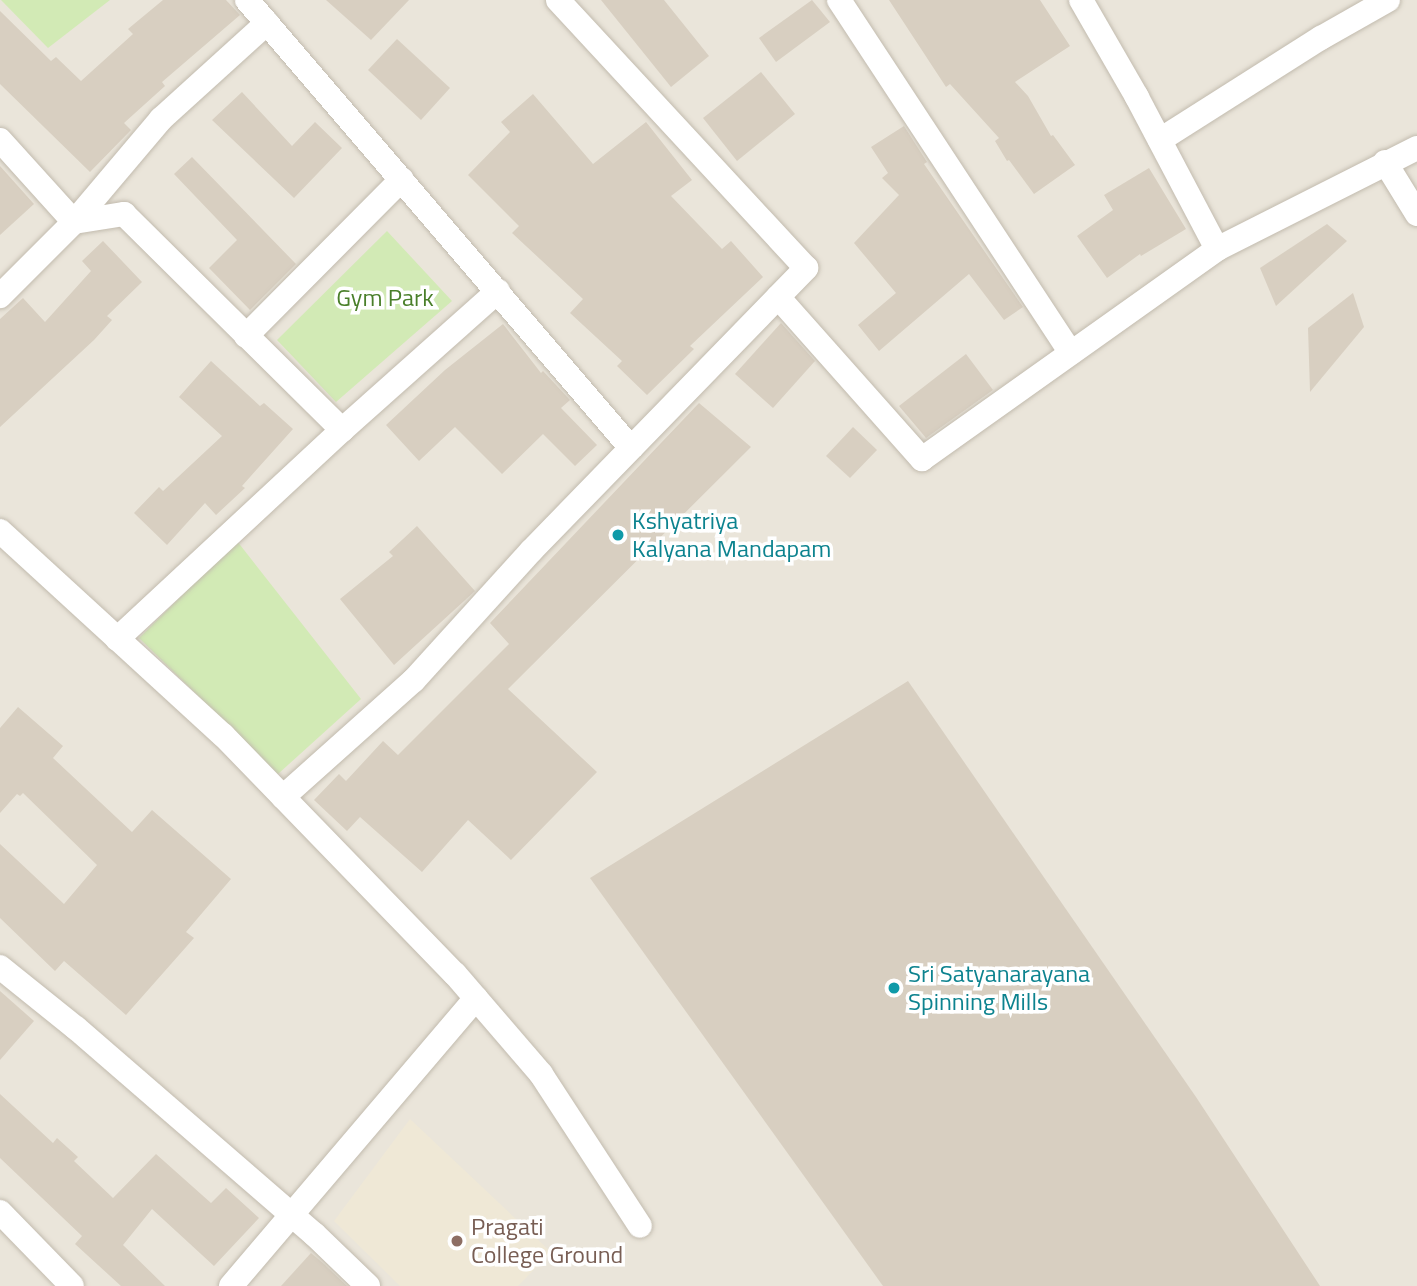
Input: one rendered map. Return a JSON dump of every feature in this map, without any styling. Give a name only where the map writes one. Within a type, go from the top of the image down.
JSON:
[{"type":"street","points":[[247,0],[631,448]]},
{"type":"street","points":[[283,797],[414,680],[631,448],[806,268],[558,0]]},
{"type":"street","points":[[839,0],[1071,353]]},
{"type":"street","points":[[1082,0],[1217,249]]},
{"type":"street","points":[[1160,140],[1321,37],[1388,0]]},
{"type":"street","points":[[0,296],[74,222],[161,119],[267,23]]},
{"type":"street","points":[[0,140],[74,222]]},
{"type":"street","points":[[778,296],[922,459],[1217,249],[1417,148]]},
{"type":"street","points":[[1385,162],[1417,214]]},
{"type":"street","points":[[246,335],[402,179]]},
{"type":"street","points":[[74,222],[124,214],[342,430]]},
{"type":"street","points":[[117,639],[342,430],[498,291]]},
{"type":"street","points":[[0,531],[223,735],[475,998],[541,1074],[640,1226]]},
{"type":"street","points":[[0,967],[76,1028],[292,1214],[368,1286]]},
{"type":"street","points":[[231,1286],[475,998]]},
{"type":"street","points":[[0,1212],[72,1286]]},
{"type":"shaded area","points":[[0,0],[1417,0],[1417,1286],[0,1286]]},
{"type":"shaded area","points":[[410,1119],[551,1252],[518,1286],[400,1286],[334,1221]]},
{"type":"green space","points":[[1,0],[110,0],[48,48]]},
{"type":"green space","name":"Gym Park","points":[[387,231],[452,301],[336,402],[277,340]]},
{"type":"green space","points":[[237,541],[361,699],[278,774],[139,638]]},
{"type":"building","points":[[163,0],[226,0],[240,15],[162,82],[165,86],[124,123],[131,130],[90,172],[0,84],[0,11],[51,61],[56,57],[81,81],[133,34],[128,29]]},
{"type":"building","points":[[326,0],[409,0],[371,40]]},
{"type":"building","points":[[601,0],[664,0],[709,56],[671,87]]},
{"type":"building","points":[[812,0],[830,22],[776,62],[759,38]]},
{"type":"building","points":[[889,0],[1040,0],[1070,46],[1015,82],[1028,96],[1051,136],[1053,135],[1075,165],[1034,194],[1009,160],[1007,161],[995,141],[999,138],[950,84],[946,87]]},
{"type":"building","points":[[397,39],[450,88],[421,120],[368,70]]},
{"type":"building","points":[[761,72],[795,114],[737,161],[703,118]]},
{"type":"building","points":[[242,92],[292,146],[315,122],[342,148],[294,198],[212,120]]},
{"type":"building","points":[[533,94],[593,164],[646,122],[692,180],[671,196],[722,249],[731,241],[763,277],[690,346],[694,349],[647,395],[617,366],[622,361],[570,313],[583,299],[512,233],[519,226],[468,175],[510,132],[501,122]]},
{"type":"building","points":[[904,126],[927,162],[924,164],[1023,307],[1004,320],[969,274],[879,351],[858,325],[896,293],[854,243],[899,195],[882,178],[888,173],[871,147]]},
{"type":"building","points":[[192,157],[296,264],[250,310],[209,268],[237,240],[174,174]]},
{"type":"building","points":[[0,166],[34,204],[0,235]]},
{"type":"building","points":[[1149,168],[1186,229],[1141,256],[1140,254],[1107,278],[1077,236],[1113,210],[1104,195]]},
{"type":"building","points":[[1327,224],[1347,241],[1276,306],[1260,268]]},
{"type":"building","points":[[103,241],[142,282],[107,316],[112,320],[94,340],[0,427],[0,319],[23,298],[45,322],[91,271],[82,261]]},
{"type":"building","points":[[1353,293],[1364,327],[1310,392],[1308,328]]},
{"type":"building","points":[[781,323],[815,361],[773,408],[735,374]]},
{"type":"building","points":[[503,324],[541,373],[543,371],[570,400],[561,408],[597,445],[575,466],[543,434],[502,474],[455,427],[419,461],[386,425],[445,370]]},
{"type":"building","points":[[966,354],[993,390],[926,438],[899,406]]},
{"type":"building","points":[[211,361],[260,406],[264,403],[293,429],[242,486],[245,488],[216,515],[205,503],[167,545],[134,513],[159,487],[163,491],[222,436],[179,397]]},
{"type":"building","points":[[699,403],[751,447],[508,689],[597,772],[511,860],[468,820],[422,872],[360,817],[347,831],[314,800],[339,774],[346,781],[383,741],[398,755],[509,644],[490,623]]},
{"type":"building","points":[[853,427],[877,450],[850,478],[826,456]]},
{"type":"building","points":[[417,526],[475,591],[394,665],[340,599],[393,556],[389,552]]},
{"type":"building","name":"Sri Satyanarayana Spinning Mills","points":[[908,681],[1196,1097],[1320,1286],[883,1286],[590,878]]},
{"type":"building","points":[[18,707],[63,746],[53,758],[132,832],[152,810],[231,879],[186,932],[194,938],[126,1015],[64,961],[55,971],[0,918],[0,844],[64,904],[97,865],[23,793],[20,796],[17,794],[0,813],[0,728]]},
{"type":"building","points":[[0,991],[34,1021],[0,1060]]},
{"type":"building","points":[[0,1094],[53,1143],[57,1138],[78,1157],[74,1161],[113,1198],[156,1154],[211,1203],[226,1188],[259,1218],[214,1266],[152,1209],[123,1245],[165,1286],[121,1286],[75,1244],[82,1236],[0,1158]]},
{"type":"building","points":[[311,1253],[324,1264],[347,1286],[281,1286]]},
{"type":"place","name":"Kshyatriya Kalyana Mandapam","points":[[618,535]]},
{"type":"place","name":"Sri Satyanarayana Spinning Mills","points":[[894,988]]},
{"type":"place","name":"Pragati College Ground","points":[[457,1241]]}]
